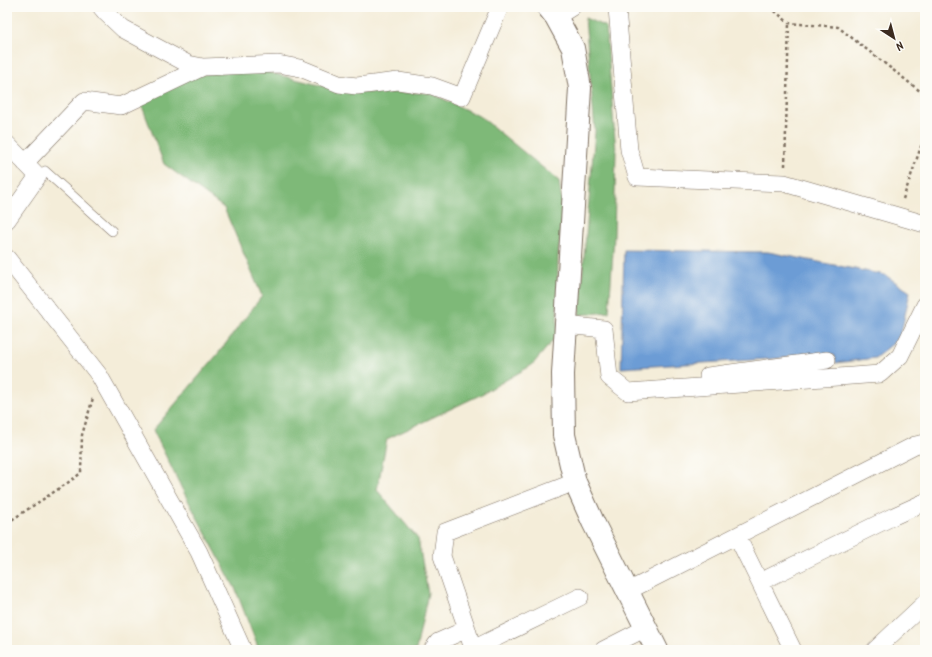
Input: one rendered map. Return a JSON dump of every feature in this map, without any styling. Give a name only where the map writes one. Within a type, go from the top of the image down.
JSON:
[{"type":"street","points":[[102,7],[106,13],[123,29],[188,64],[203,67],[278,64],[300,68],[339,84],[357,86],[398,81],[432,86],[462,97],[500,7]]},
{"type":"street","points":[[616,7],[629,150],[637,176],[784,183],[925,224]]},
{"type":"street","points":[[559,10],[573,48],[580,88],[562,374],[564,435],[575,482],[593,522],[657,650]]},
{"type":"street","points":[[25,163],[84,101],[121,106],[203,67]]},
{"type":"street","points":[[7,144],[38,176],[7,220]]},
{"type":"street","points":[[7,258],[99,375],[199,552],[242,650]]},
{"type":"street","points":[[565,325],[604,329],[609,377],[628,392],[880,374],[900,356],[925,305]]},
{"type":"street","points":[[648,390],[650,383],[827,360]]},
{"type":"street","points":[[628,591],[915,445],[925,442]]},
{"type":"street","points":[[575,482],[445,532],[442,556],[473,650],[580,597]]},
{"type":"street","points":[[760,582],[925,502]]},
{"type":"street","points":[[737,536],[793,650]]},
{"type":"street","points":[[875,650],[925,603]]},
{"type":"street","points":[[603,650],[646,628]]},
{"type":"street","points":[[432,650],[438,642],[467,629]]},
{"type":"lane","points":[[38,176],[45,171],[112,231]]},
{"type":"path","points":[[770,7],[789,23],[838,27],[925,95]]},
{"type":"path","points":[[784,183],[789,23]]},
{"type":"path","points":[[898,216],[925,135]]},
{"type":"path","points":[[7,522],[81,473],[82,435],[99,375]]},
{"type":"green space","points":[[585,18],[606,27],[616,152],[614,236],[609,312],[579,315],[595,131]]},
{"type":"green space","points":[[255,69],[347,92],[431,93],[481,117],[559,181],[563,209],[558,257],[557,336],[532,365],[480,395],[387,439],[377,490],[418,539],[428,593],[416,650],[259,650],[235,588],[182,489],[153,430],[217,355],[262,296],[224,208],[164,164],[139,98],[185,76]]},
{"type":"water","points":[[624,250],[768,252],[885,275],[910,292],[900,338],[875,358],[836,363],[834,355],[621,368]]}]
